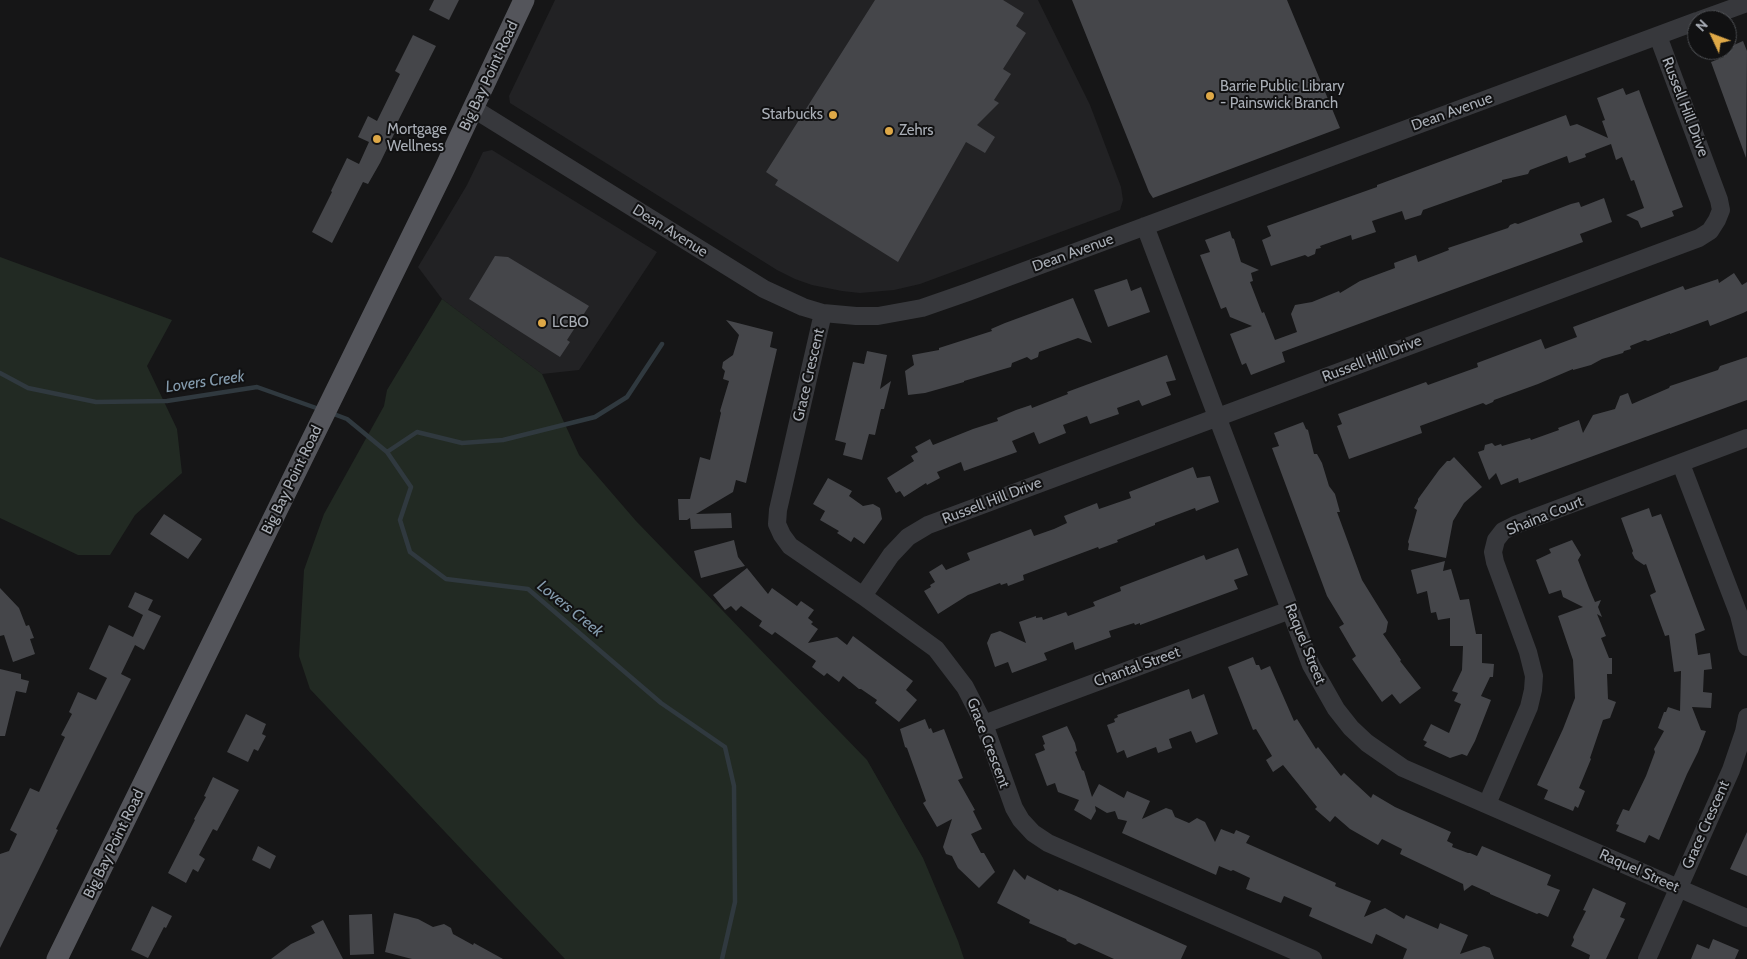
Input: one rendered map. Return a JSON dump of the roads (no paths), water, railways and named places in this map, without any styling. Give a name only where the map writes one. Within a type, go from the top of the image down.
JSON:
[{"type":"main road","name":"Big Bay Point Road","points":[[57,959],[362,340],[417,223],[474,110],[524,0]]},
{"type":"street","name":"Dean Avenue","points":[[1726,10],[1747,2]]},
{"type":"street","name":"Dean Avenue","points":[[474,110],[764,289],[803,307],[824,313],[878,316],[922,308],[1687,25]]},
{"type":"street","name":"Russell Hill Drive","points":[[863,596],[891,555],[908,537],[928,525],[1700,238],[1710,231],[1721,210],[1719,200],[1658,36]]},
{"type":"street","name":"Raquel Street","points":[[1145,226],[1311,665],[1323,689],[1351,728],[1367,743],[1403,768],[1747,918]]},
{"type":"street","name":"Grace Crescent","points":[[824,313],[778,510],[777,524],[782,536],[790,546],[936,649],[966,687],[984,724],[1014,808],[1021,820],[1040,838],[1313,959]]},
{"type":"street","name":"Shaina Court","points":[[1487,804],[1529,707],[1534,676],[1528,652],[1492,552],[1496,540],[1504,531],[1515,525],[1747,438]]},
{"type":"street","points":[[1681,464],[1739,615],[1747,647]]},
{"type":"street","name":"Chantal Street","points":[[984,724],[1290,610]]},
{"type":"street","name":"Grace Crescent","points":[[1648,959],[1731,770],[1747,717]]},
{"type":"waterway","points":[[387,452],[417,432],[462,443],[503,440],[595,417],[627,397],[662,344]]},
{"type":"waterway","name":"Lovers Creek","points":[[0,373],[28,388],[96,402],[167,401],[257,387],[319,409]]},
{"type":"waterway","name":"Lovers Creek","points":[[331,413],[347,419],[387,452],[411,487],[400,520],[410,552],[446,579],[528,589],[661,703],[725,747],[734,786],[735,902],[722,959]]},
{"type":"place","name":"Barrie Public Library - Painswick Branch","points":[[1210,96]]},
{"type":"place","name":"Starbucks","points":[[833,115]]},
{"type":"place","name":"Zehrs","points":[[889,131]]},
{"type":"place","name":"Mortgage Wellness","points":[[377,139]]},
{"type":"place","name":"LCBO","points":[[542,323]]}]
